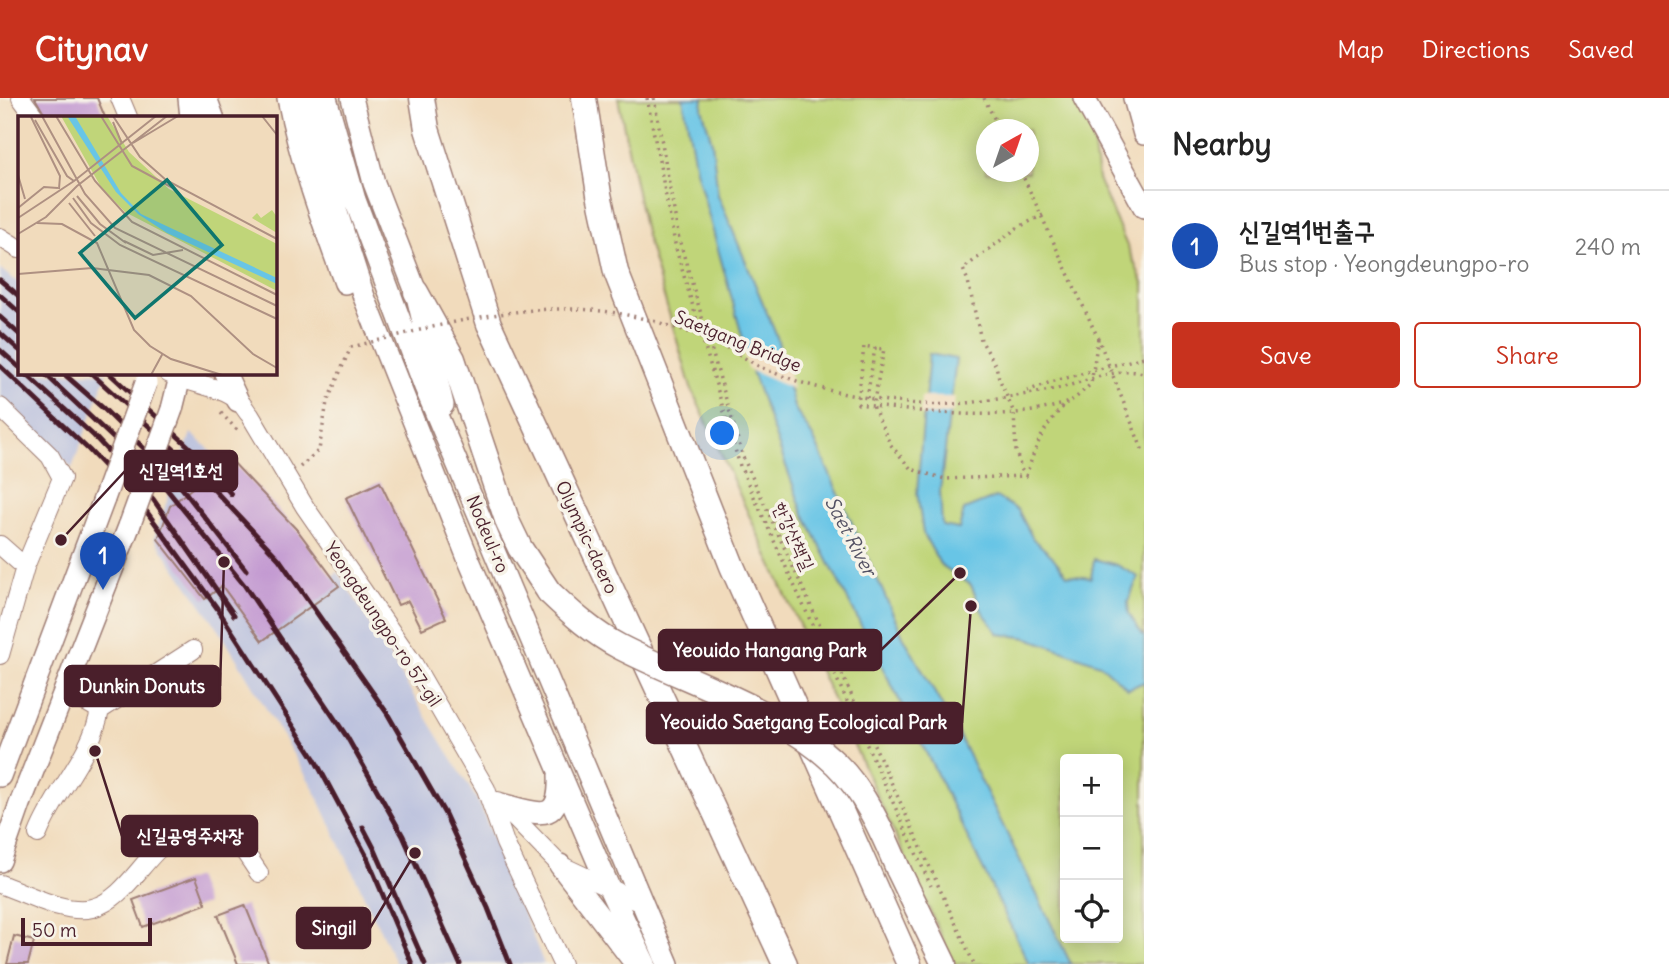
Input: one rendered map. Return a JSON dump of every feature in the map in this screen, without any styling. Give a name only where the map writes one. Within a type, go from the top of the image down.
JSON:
[{"type":"highway","name":"Olympic-daero","points":[[422,98],[427,129],[489,324],[785,964]]},
{"type":"highway","points":[[584,98],[615,272],[732,566],[909,964]]},
{"type":"highway","points":[[416,292],[453,359],[508,523],[520,548],[549,592],[583,624],[619,647],[793,730],[837,765],[864,801],[884,837],[944,964]]},
{"type":"main road","points":[[189,98],[191,116]]},
{"type":"main road","points":[[206,98],[214,116]]},
{"type":"main road","points":[[219,98],[220,116]]},
{"type":"main road","points":[[288,98],[325,228],[378,369],[468,558]]},
{"type":"main road","name":"Nodeul-ro","points":[[307,98],[337,214],[364,297],[468,558],[610,890],[645,964]]},
{"type":"main road","name":"Nodeul-ro","points":[[326,98],[355,200],[425,387],[640,903],[668,964]]},
{"type":"main road","points":[[352,98],[374,183],[416,292],[455,454]]},
{"type":"main road","points":[[1084,98],[1144,207]]},
{"type":"main road","points":[[1134,98],[1144,134]]},
{"type":"main road","points":[[226,374],[239,401]]},
{"type":"main road","points":[[0,861],[172,409],[176,375]]},
{"type":"main road","points":[[0,776],[148,378]]},
{"type":"main road","points":[[494,796],[533,813],[546,813],[554,808],[560,796],[559,769]]},
{"type":"main road","points":[[559,865],[636,964]]},
{"type":"street","points":[[22,98],[34,116]]},
{"type":"street","points":[[120,98],[128,116]]},
{"type":"street","points":[[0,237],[18,248]]},
{"type":"street","points":[[176,375],[239,401]]},
{"type":"street","name":"Yeongdeungpo-ro 57-gil","points":[[239,401],[304,507],[413,663],[494,796],[505,843],[562,964]]},
{"type":"street","points":[[0,407],[50,456],[62,478],[26,568],[0,653]]},
{"type":"street","points":[[0,545],[26,568]]},
{"type":"street","points":[[38,834],[48,810],[97,730],[100,710],[193,650]]},
{"type":"street","points":[[65,690],[100,710]]},
{"type":"street","points":[[494,796],[559,865],[640,903]]},
{"type":"street","points":[[0,884],[73,911],[91,908],[114,900],[153,853],[179,834],[204,830],[235,840],[259,873]]},
{"type":"path","points":[[647,98],[676,248],[740,466],[933,889]]},
{"type":"path","name":"한강산책길","points":[[654,98],[679,239],[743,457],[974,964]]},
{"type":"path","points":[[984,98],[994,119]]},
{"type":"path","points":[[1026,182],[1098,338],[1144,454]]},
{"type":"path","points":[[1026,476],[1016,451],[1014,413],[996,366],[981,340],[963,269],[1017,228],[1043,215]]},
{"type":"path","name":"Saetgang Bridge","points":[[296,470],[319,450],[327,402],[351,347],[460,321],[526,309],[592,309],[624,314],[722,345],[780,375],[818,388],[867,398],[923,404],[981,402],[1052,389],[1117,372],[1144,373]]},
{"type":"path","points":[[1026,476],[1049,420],[1091,384],[1098,338]]},
{"type":"path","points":[[1026,476],[945,479],[911,469],[890,444],[873,406],[884,349],[864,346],[858,404],[873,406],[936,414],[1014,413],[1068,402]]},
{"type":"path","points":[[867,398],[875,348]]},
{"type":"path","points":[[1022,393],[1051,382],[1144,357]]},
{"type":"path","points":[[221,413],[238,431]]},
{"type":"path","points":[[956,939],[967,964]]},
{"type":"shaded area","points":[[0,269],[18,282],[18,374],[107,374],[72,468],[0,396]]},
{"type":"shaded area","points":[[191,433],[206,446],[318,586],[338,572],[479,803],[544,964],[396,964],[314,789],[218,628],[154,538]]},
{"type":"green space","points":[[618,98],[1088,98],[1098,179],[1144,285],[1144,964],[954,964],[691,388],[645,232]]},
{"type":"water","name":"Saet River","points":[[683,98],[703,98],[702,108],[712,142],[718,195],[777,337],[794,407],[813,437],[903,636],[960,738],[1071,964],[1029,964],[933,766],[802,510],[753,375],[696,170]]},
{"type":"water","points":[[929,354],[956,359],[940,491],[942,526],[959,529],[964,510],[996,497],[1018,510],[1033,539],[1051,555],[1067,575],[1091,578],[1094,559],[1117,565],[1138,577],[1128,602],[1129,614],[1144,637],[1144,682],[1128,689],[1100,664],[1028,638],[999,634],[982,611],[971,585],[940,564],[923,533],[917,492]]},
{"type":"pier","points":[[742,348],[789,371],[793,389],[747,369]]},
{"type":"pier","points":[[921,397],[955,397],[953,413],[920,415]]},
{"type":"building","points":[[35,98],[97,98],[105,116],[45,116]]},
{"type":"building","points":[[229,458],[298,531],[339,586],[262,641],[222,586],[205,599],[158,539],[170,506]]},
{"type":"building","points":[[380,482],[446,618],[422,629],[408,601],[398,605],[346,498]]},
{"type":"building","points":[[196,877],[206,904],[143,927],[133,900]]},
{"type":"building","points":[[245,905],[269,964],[238,964],[218,915]]},
{"type":"building","points":[[14,936],[34,941],[28,964],[7,964]]},
{"type":"railway","points":[[0,280],[18,295]]},
{"type":"railway","points":[[0,295],[18,311]]},
{"type":"railway","points":[[0,317],[18,333]]},
{"type":"railway","points":[[0,333],[18,349]]},
{"type":"railway","points":[[0,350],[18,366]]},
{"type":"railway","points":[[0,366],[89,450],[144,508],[217,608],[314,758],[366,855],[412,964]]},
{"type":"railway","points":[[26,374],[94,436],[153,499],[234,615]]},
{"type":"railway","points":[[45,374],[165,487],[245,586],[347,737],[403,836],[460,964]]},
{"type":"railway","points":[[64,374],[174,478],[246,570]]},
{"type":"railway","points":[[92,374],[189,463],[279,559],[387,713],[445,814],[510,964]]},
{"type":"railway","points":[[110,374],[197,454],[231,494]]},
{"type":"railway","points":[[363,827],[425,964]]},
{"type":"place","name":"신길역1호선","points":[[61,540]]},
{"type":"place","name":"Dunkin Donuts","points":[[224,562]]},
{"type":"place","name":"Yeouido Hangang Park","points":[[960,573]]},
{"type":"place","name":"신길역1번출구","points":[[103,590]]},
{"type":"place","name":"Yeouido Saetgang Ecological Park","points":[[971,606]]},
{"type":"place","name":"신길공영주차장","points":[[95,751]]},
{"type":"place","name":"Singil","points":[[415,853]]}]
